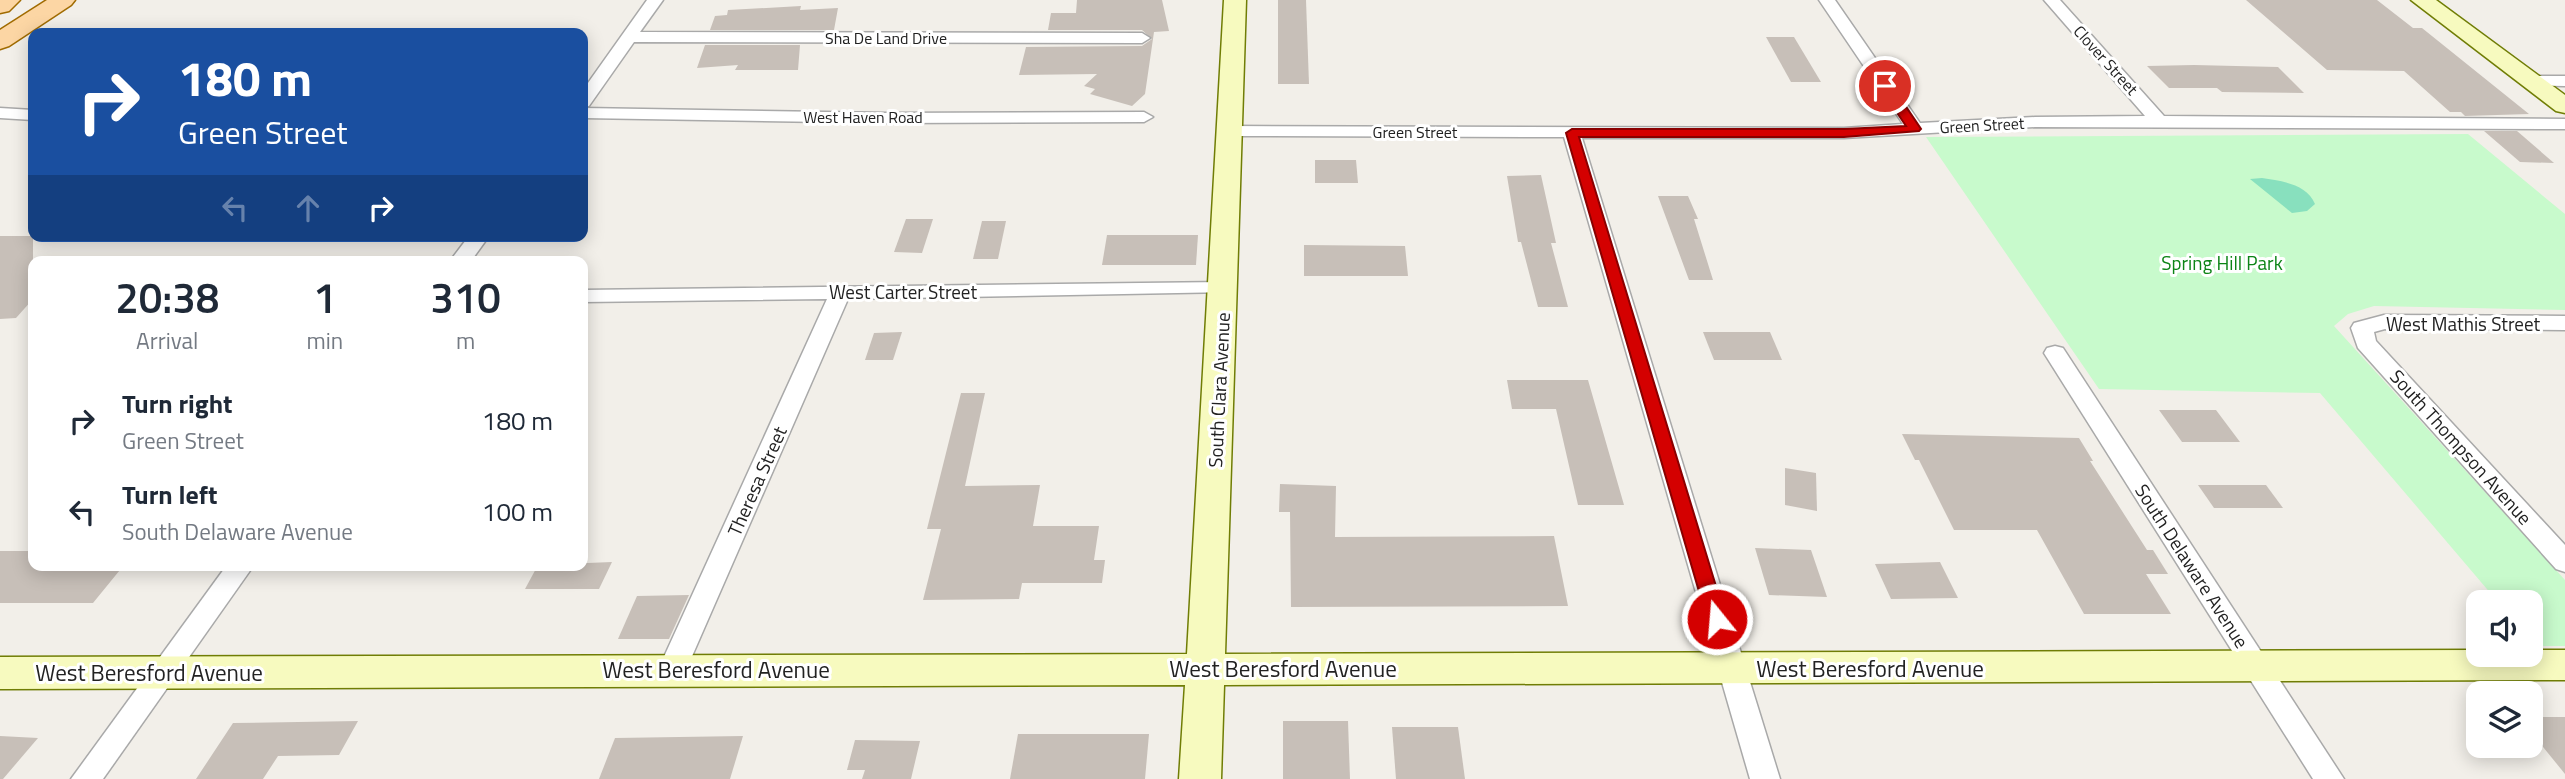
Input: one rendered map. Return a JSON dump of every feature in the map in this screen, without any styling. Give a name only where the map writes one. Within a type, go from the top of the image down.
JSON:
[{"type":"main road","points":[[0,6],[8,0]]},
{"type":"main road","points":[[0,41],[63,0]]},
{"type":"street","points":[[588,95],[655,0]]},
{"type":"street","name":"South Clara Avenue","points":[[1200,779],[1235,0]]},
{"type":"street","points":[[1827,0],[1914,129]]},
{"type":"street","name":"Clover Street","points":[[2052,0],[2159,121]]},
{"type":"street","points":[[2423,0],[2565,106]]},
{"type":"street","name":"Sha De Land Drive","points":[[631,37],[1142,38]]},
{"type":"street","points":[[2530,81],[2565,81]]},
{"type":"street","name":"West Haven Road","points":[[588,114],[888,118],[1143,117]]},
{"type":"street","points":[[0,116],[28,116]]},
{"type":"street","name":"Green Street","points":[[1231,131],[1844,133],[2035,122],[2565,124]]},
{"type":"street","points":[[1572,133],[1765,779]]},
{"type":"street","points":[[464,256],[474,242]]},
{"type":"street","name":"West Carter Street","points":[[588,296],[1224,288]]},
{"type":"street","name":"Theresa Street","points":[[672,670],[841,292]]},
{"type":"street","name":"West Mathis Street","points":[[2362,328],[2384,322],[2565,323]]},
{"type":"street","name":"South Thompson Avenue","points":[[2362,328],[2366,343],[2565,562]]},
{"type":"street","name":"South Delaware Avenue","points":[[2055,353],[2329,779]]},
{"type":"street","points":[[86,779],[237,571]]},
{"type":"street","name":"West Beresford Avenue","points":[[0,673],[1204,668],[1732,670],[2565,665]]},
{"type":"green space","name":"Spring Hill Park","points":[[2468,134],[2565,214],[2565,310],[2374,306],[2348,314],[2334,326],[2565,580],[2565,646],[2543,646],[2543,590],[2488,590],[2320,393],[2099,389],[1926,137]]},
{"type":"green space","points":[[2262,178],[2300,188],[2315,204],[2307,211],[2292,213],[2250,179]]},
{"type":"building","points":[[1077,0],[1162,0],[1169,31],[1154,32],[1145,94],[1132,106],[1090,94],[1095,89],[1084,86],[1097,74],[1019,75],[1026,47],[1142,46],[1152,39],[1142,30],[1048,30],[1051,13],[1076,13]]},
{"type":"building","points":[[1278,0],[1306,0],[1309,84],[1278,84]]},
{"type":"building","points":[[2246,0],[2377,0],[2413,28],[2422,28],[2529,114],[2465,116],[2461,112],[2450,112],[2404,71],[2327,70]]},
{"type":"building","points":[[801,6],[800,10],[838,8],[834,30],[710,30],[715,16],[727,15],[728,10]]},
{"type":"building","points":[[1766,37],[1794,37],[1821,82],[1791,82]]},
{"type":"building","points":[[705,45],[800,45],[798,70],[735,70],[738,65],[697,68]]},
{"type":"building","points":[[2147,66],[2278,67],[2304,93],[2169,88]]},
{"type":"building","points":[[2484,131],[2517,131],[2554,163],[2520,162]]},
{"type":"building","points":[[1315,160],[1356,160],[1358,183],[1315,183]]},
{"type":"building","points":[[1541,175],[1556,243],[1551,243],[1568,307],[1538,307],[1521,242],[1518,242],[1507,176]]},
{"type":"building","points":[[1658,196],[1688,196],[1698,219],[1694,219],[1713,280],[1689,280]]},
{"type":"building","points":[[906,219],[933,219],[922,253],[894,252]]},
{"type":"building","points":[[982,221],[1006,221],[998,259],[973,259]]},
{"type":"building","points":[[1107,235],[1198,235],[1196,265],[1102,265]]},
{"type":"building","points":[[0,236],[28,236],[28,242],[33,242],[33,256],[28,256],[28,305],[16,318],[0,319]]},
{"type":"building","points":[[1304,245],[1405,246],[1408,276],[1304,276]]},
{"type":"building","points":[[902,332],[893,360],[865,360],[874,333]]},
{"type":"building","points":[[1703,332],[1770,332],[1782,360],[1714,360]]},
{"type":"building","points":[[1507,380],[1588,380],[1624,505],[1578,505],[1556,409],[1512,409]]},
{"type":"building","points":[[961,393],[985,393],[965,486],[1040,485],[1033,526],[1099,526],[1094,560],[1105,560],[1102,583],[1022,583],[1019,599],[923,600],[941,529],[927,529]]},
{"type":"building","points":[[2159,410],[2216,410],[2240,442],[2182,442]]},
{"type":"building","points":[[1902,434],[2079,438],[2093,461],[2090,461],[2147,550],[2153,550],[2168,574],[2146,574],[2171,614],[2084,614],[2037,530],[1954,530],[1919,460],[1915,460]]},
{"type":"building","points":[[1785,468],[1816,473],[1817,511],[1785,505]]},
{"type":"building","points":[[1280,484],[1336,486],[1335,537],[1554,536],[1568,606],[1291,607],[1290,512],[1279,512]]},
{"type":"building","points":[[2198,485],[2266,485],[2283,508],[2214,508]]},
{"type":"building","points":[[1755,548],[1811,550],[1827,597],[1769,595]]},
{"type":"building","points":[[0,551],[28,551],[28,571],[119,571],[93,603],[0,603]]},
{"type":"building","points":[[612,562],[599,589],[525,589],[535,571],[588,571],[588,563]]},
{"type":"building","points":[[1940,562],[1958,598],[1891,599],[1875,564]]},
{"type":"building","points":[[689,595],[669,639],[618,639],[637,596]]},
{"type":"building","points":[[2543,717],[2565,717],[2565,774],[2543,747]]},
{"type":"building","points":[[358,721],[339,755],[278,756],[263,779],[196,779],[233,723]]},
{"type":"building","points":[[1283,721],[1348,721],[1350,779],[1283,779]]},
{"type":"building","points":[[1392,727],[1458,727],[1465,779],[1396,779]]},
{"type":"building","points":[[1018,734],[1149,734],[1145,779],[1010,779]]},
{"type":"building","points":[[0,736],[38,738],[3,779],[0,779]]},
{"type":"building","points":[[743,736],[730,779],[599,779],[615,738]]},
{"type":"building","points":[[855,740],[920,741],[911,779],[862,779],[865,770],[847,770]]},
{"type":"route","points":[[1717,619],[1572,133],[1844,133],[1914,129],[1885,86]]}]
